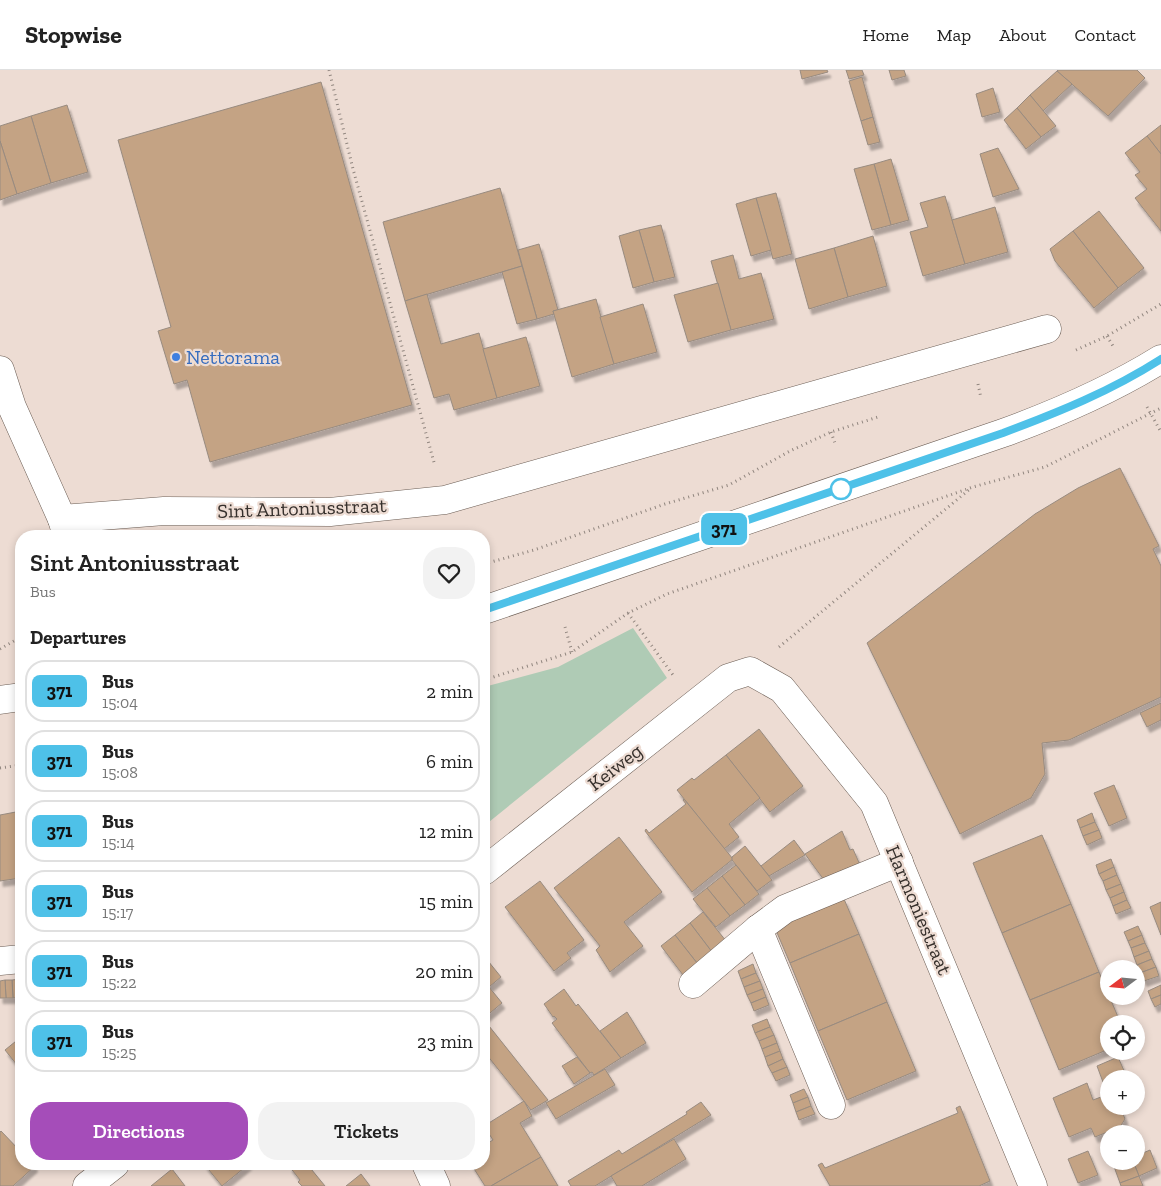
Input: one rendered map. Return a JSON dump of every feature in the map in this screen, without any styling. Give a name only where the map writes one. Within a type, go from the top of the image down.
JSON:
[{"type":"street","name":"Sint Antoniusstraat","points":[[64,528],[164,511],[330,512],[445,500],[1048,329]]},
{"type":"street","points":[[490,608],[1066,410],[1131,378],[1161,359]]},
{"type":"street","points":[[0,370],[6,408],[64,528]]},
{"type":"street","name":"Keiweg","points":[[490,866],[728,678],[750,671]]},
{"type":"street","name":"Harmoniestraat","points":[[750,671],[782,689],[874,802],[1033,1186]]},
{"type":"street","points":[[0,700],[15,698]]},
{"type":"street","points":[[694,984],[786,909],[899,862]]},
{"type":"street","points":[[758,930],[830,1105]]},
{"type":"street","points":[[0,961],[15,960]]},
{"type":"street","points":[[87,1186],[107,1170]]},
{"type":"street","points":[[429,1170],[436,1186]]},
{"type":"path","points":[[329,70],[353,169],[445,500]]},
{"type":"path","points":[[1074,351],[1107,336],[1161,304]]},
{"type":"path","points":[[969,387],[987,382]]},
{"type":"path","points":[[978,384],[981,398]]},
{"type":"path","points":[[490,678],[572,652],[628,613],[667,594],[973,487],[1045,467],[1161,408]]},
{"type":"path","points":[[490,562],[534,550],[665,504],[729,485],[790,451],[831,432],[886,414]]},
{"type":"path","points":[[831,432],[836,446]]},
{"type":"path","points":[[750,671],[973,487]]},
{"type":"path","points":[[628,613],[694,704]]},
{"type":"path","points":[[565,626],[572,652]]},
{"type":"path","points":[[0,649],[15,641]]},
{"type":"path","points":[[0,768],[15,766]]},
{"type":"green space","points":[[633,628],[667,678],[490,821],[490,685],[558,667]]},
{"type":"building","points":[[800,70],[827,70],[828,72],[802,79]]},
{"type":"building","points":[[846,70],[862,70],[864,75],[849,79]]},
{"type":"building","points":[[889,70],[904,70],[906,76],[892,80]]},
{"type":"building","points":[[1058,70],[1137,70],[1145,78],[1108,116]]},
{"type":"building","points":[[1057,71],[1072,84],[1043,111],[1030,95]]},
{"type":"building","points":[[862,77],[873,117],[861,121],[849,81]]},
{"type":"building","points":[[321,82],[412,405],[210,462],[187,380],[174,384],[158,331],[171,327],[118,140]]},
{"type":"building","points":[[993,88],[1000,112],[982,117],[976,94]]},
{"type":"building","points":[[1030,95],[1056,126],[1041,137],[1017,108]]},
{"type":"building","points":[[67,105],[88,172],[51,183],[31,116]]},
{"type":"building","points":[[1017,108],[1041,137],[1026,149],[1004,120]]},
{"type":"building","points":[[31,116],[51,183],[17,194],[0,141],[0,126]]},
{"type":"building","points":[[873,117],[880,142],[868,145],[861,121]]},
{"type":"building","points":[[1161,125],[1161,154],[1147,136]]},
{"type":"building","points":[[1147,136],[1161,154],[1161,231],[1135,198],[1147,189],[1135,175],[1140,172],[1125,153]]},
{"type":"building","points":[[0,141],[17,194],[0,200]]},
{"type":"building","points":[[998,148],[1019,189],[993,197],[980,154]]},
{"type":"building","points":[[891,159],[909,220],[891,225],[874,164]]},
{"type":"building","points":[[874,164],[891,225],[872,230],[854,169]]},
{"type":"building","points":[[500,188],[522,266],[405,301],[383,222]]},
{"type":"building","points":[[776,193],[792,254],[773,259],[756,198]]},
{"type":"building","points":[[945,196],[965,264],[923,276],[910,232],[928,227],[920,203]]},
{"type":"building","points":[[756,198],[771,250],[751,256],[736,204]]},
{"type":"building","points":[[995,207],[1008,252],[965,264],[952,220]]},
{"type":"building","points":[[1099,211],[1144,268],[1118,288],[1073,231]]},
{"type":"building","points":[[661,225],[675,277],[654,282],[639,230]]},
{"type":"building","points":[[639,230],[654,282],[633,288],[619,236]]},
{"type":"building","points":[[1073,231],[1118,288],[1094,308],[1055,261],[1050,249]]},
{"type":"building","points":[[873,236],[887,286],[848,297],[834,248]]},
{"type":"building","points":[[539,244],[558,310],[553,311],[554,314],[537,319],[518,250]]},
{"type":"building","points":[[834,248],[848,297],[809,309],[795,259]]},
{"type":"building","points":[[733,255],[739,279],[761,273],[774,319],[731,330],[711,261]]},
{"type":"building","points":[[522,266],[537,319],[517,324],[502,272]]},
{"type":"building","points":[[718,283],[731,330],[688,342],[674,295]]},
{"type":"building","points":[[427,294],[441,344],[479,333],[497,398],[454,410],[449,394],[434,398],[405,301]]},
{"type":"building","points":[[596,299],[614,364],[572,377],[553,311]]},
{"type":"building","points":[[643,304],[657,352],[614,364],[600,317]]},
{"type":"building","points":[[526,337],[540,386],[497,398],[483,349]]},
{"type":"building","points":[[1120,468],[1159,546],[1153,549],[1161,566],[1161,697],[1069,740],[1042,743],[1045,774],[1031,798],[960,834],[867,643],[1035,514],[1078,488]]},
{"type":"building","points":[[1161,703],[1161,720],[1147,727],[1140,713]]},
{"type":"building","points":[[759,729],[803,786],[770,812],[726,755]]},
{"type":"building","points":[[726,755],[760,798],[729,824],[739,837],[724,849],[677,790],[692,778],[694,780]]},
{"type":"building","points":[[1114,785],[1127,818],[1109,826],[1094,793]]},
{"type":"building","points":[[684,799],[733,859],[692,892],[645,831],[646,829],[649,833],[686,804]]},
{"type":"building","points":[[15,812],[15,879],[0,881],[0,815]]},
{"type":"building","points":[[1092,813],[1095,822],[1080,828],[1077,820]]},
{"type":"building","points":[[1095,822],[1099,830],[1083,836],[1080,828]]},
{"type":"building","points":[[1099,830],[1102,838],[1087,845],[1083,836]]},
{"type":"building","points":[[842,831],[850,850],[853,849],[860,865],[824,880],[805,854]]},
{"type":"building","points":[[1042,835],[1071,904],[1002,933],[973,863]]},
{"type":"building","points":[[619,837],[662,892],[624,922],[643,946],[610,972],[596,950],[600,946],[554,888]]},
{"type":"building","points":[[794,840],[805,855],[769,876],[761,866]]},
{"type":"building","points":[[745,846],[772,880],[757,891],[732,860],[732,857]]},
{"type":"building","points":[[1111,859],[1114,867],[1099,874],[1096,865]]},
{"type":"building","points":[[736,865],[759,894],[745,905],[722,876]]},
{"type":"building","points":[[1114,867],[1117,875],[1103,881],[1099,874]]},
{"type":"building","points":[[1117,875],[1121,884],[1106,890],[1103,881]]},
{"type":"building","points":[[722,876],[745,905],[730,916],[707,888]]},
{"type":"building","points":[[540,881],[584,940],[567,953],[571,958],[554,971],[505,907]]},
{"type":"building","points":[[1121,884],[1124,892],[1110,898],[1106,890]]},
{"type":"building","points":[[707,888],[730,916],[716,927],[693,899]]},
{"type":"building","points":[[1124,892],[1127,900],[1113,906],[1110,898]]},
{"type":"building","points":[[844,899],[859,934],[790,963],[775,928]]},
{"type":"building","points":[[1127,900],[1131,908],[1116,914],[1113,906]]},
{"type":"building","points":[[1161,902],[1161,935],[1150,907]]},
{"type":"building","points":[[1071,904],[1099,972],[1030,1000],[1002,933]]},
{"type":"building","points":[[703,912],[726,941],[712,952],[690,923]]},
{"type":"building","points":[[690,923],[712,952],[697,963],[675,935]]},
{"type":"building","points":[[1138,926],[1142,935],[1128,941],[1124,932]]},
{"type":"building","points":[[859,934],[887,1002],[818,1031],[790,963]]},
{"type":"building","points":[[675,935],[697,963],[683,975],[661,946]]},
{"type":"building","points":[[1142,935],[1145,943],[1131,948],[1128,941]]},
{"type":"building","points":[[1145,943],[1149,951],[1134,957],[1131,948]]},
{"type":"building","points":[[1149,951],[1152,959],[1145,962],[1145,960],[1135,960],[1134,957]]},
{"type":"building","points":[[1152,959],[1156,967],[1145,971],[1145,962]]},
{"type":"building","points":[[490,963],[501,977],[490,986]]},
{"type":"building","points":[[753,964],[756,973],[741,979],[738,971]]},
{"type":"building","points":[[1156,967],[1159,976],[1145,981],[1145,971]]},
{"type":"building","points":[[1099,972],[1100,1005],[1113,1005],[1117,1015],[1100,1015],[1100,1053],[1059,1070],[1030,1000]]},
{"type":"building","points":[[756,973],[760,981],[744,987],[741,979]]},
{"type":"building","points":[[5,980],[12,980],[13,998],[6,998]]},
{"type":"building","points":[[5,980],[6,998],[0,998],[0,981]]},
{"type":"building","points":[[12,980],[15,980],[15,998],[13,998]]},
{"type":"building","points":[[760,981],[763,989],[747,995],[744,987]]},
{"type":"building","points":[[1161,985],[1161,995],[1151,999],[1148,991]]},
{"type":"building","points":[[490,988],[502,1003],[490,1013]]},
{"type":"building","points":[[564,989],[576,1006],[578,1004],[621,1058],[594,1075],[592,1072],[590,1073],[552,1023],[557,1019],[553,1017],[544,1004]]},
{"type":"building","points":[[763,989],[766,997],[751,1003],[747,995]]},
{"type":"building","points":[[1161,995],[1161,1004],[1155,1007],[1151,999]]},
{"type":"building","points":[[766,997],[769,1005],[754,1011],[751,1003]]},
{"type":"building","points":[[887,1002],[916,1071],[847,1100],[818,1031]]},
{"type":"building","points":[[627,1012],[646,1043],[621,1058],[600,1031]]},
{"type":"building","points":[[767,1019],[770,1027],[755,1033],[752,1025]]},
{"type":"building","points":[[490,1027],[548,1100],[531,1110],[490,1059]]},
{"type":"building","points":[[770,1027],[774,1035],[759,1041],[755,1033]]},
{"type":"building","points":[[774,1035],[777,1043],[762,1049],[759,1041]]},
{"type":"building","points":[[15,1042],[15,1062],[5,1050]]},
{"type":"building","points":[[777,1043],[780,1051],[765,1057],[762,1049]]},
{"type":"building","points":[[780,1051],[783,1059],[768,1066],[765,1057]]},
{"type":"building","points":[[577,1057],[590,1073],[574,1084],[562,1066]]},
{"type":"building","points":[[783,1059],[787,1067],[772,1073],[768,1066]]},
{"type":"building","points":[[1111,1060],[1119,1060],[1124,1070],[1100,1070],[1100,1074],[1097,1066]]},
{"type":"building","points":[[787,1067],[790,1075],[776,1081],[772,1073]]},
{"type":"building","points":[[605,1069],[615,1085],[556,1119],[546,1103]]},
{"type":"building","points":[[1087,1083],[1093,1100],[1100,1097],[1100,1115],[1123,1115],[1125,1119],[1121,1125],[1100,1125],[1100,1135],[1095,1137],[1091,1128],[1069,1137],[1053,1098]]},
{"type":"building","points":[[804,1089],[808,1097],[793,1103],[790,1095]]},
{"type":"building","points":[[808,1097],[811,1106],[796,1112],[793,1103]]},
{"type":"building","points":[[524,1101],[532,1116],[520,1123],[541,1157],[491,1186],[485,1186],[475,1170],[490,1170],[490,1142],[493,1140],[490,1135],[490,1122]]},
{"type":"building","points":[[701,1102],[711,1115],[595,1186],[571,1186],[568,1181],[619,1150],[622,1154],[687,1114],[686,1112]]},
{"type":"building","points":[[811,1106],[815,1114],[799,1120],[796,1112]]},
{"type":"building","points":[[960,1106],[990,1181],[979,1186],[830,1186],[818,1165],[822,1163],[825,1168],[958,1113],[956,1108]]},
{"type":"building","points":[[0,1132],[15,1146],[15,1170],[31,1170],[13,1186],[0,1186]]},
{"type":"building","points":[[674,1139],[686,1159],[642,1186],[617,1186],[611,1176]]},
{"type":"building","points":[[1150,1150],[1157,1168],[1139,1176],[1137,1170],[1145,1170],[1145,1152]]},
{"type":"building","points":[[1088,1151],[1098,1175],[1078,1183],[1068,1159]]},
{"type":"building","points":[[541,1157],[558,1186],[491,1186]]},
{"type":"building","points":[[173,1170],[185,1186],[151,1186]]},
{"type":"building","points":[[209,1170],[242,1170],[222,1186]]},
{"type":"building","points":[[292,1170],[312,1170],[325,1186],[302,1186],[298,1182],[300,1180]]},
{"type":"building","points":[[1115,1170],[1137,1170],[1139,1176],[1120,1183]]},
{"type":"building","points":[[361,1174],[370,1186],[346,1186]]},
{"type":"building","points":[[1139,1176],[1143,1186],[1121,1186],[1120,1183]]},
{"type":"bus line","name":"371","points":[[490,608],[854,485],[1066,410],[1131,378],[1161,359]]},
{"type":"place","name":"Nettorama","points":[[176,357]]}]
